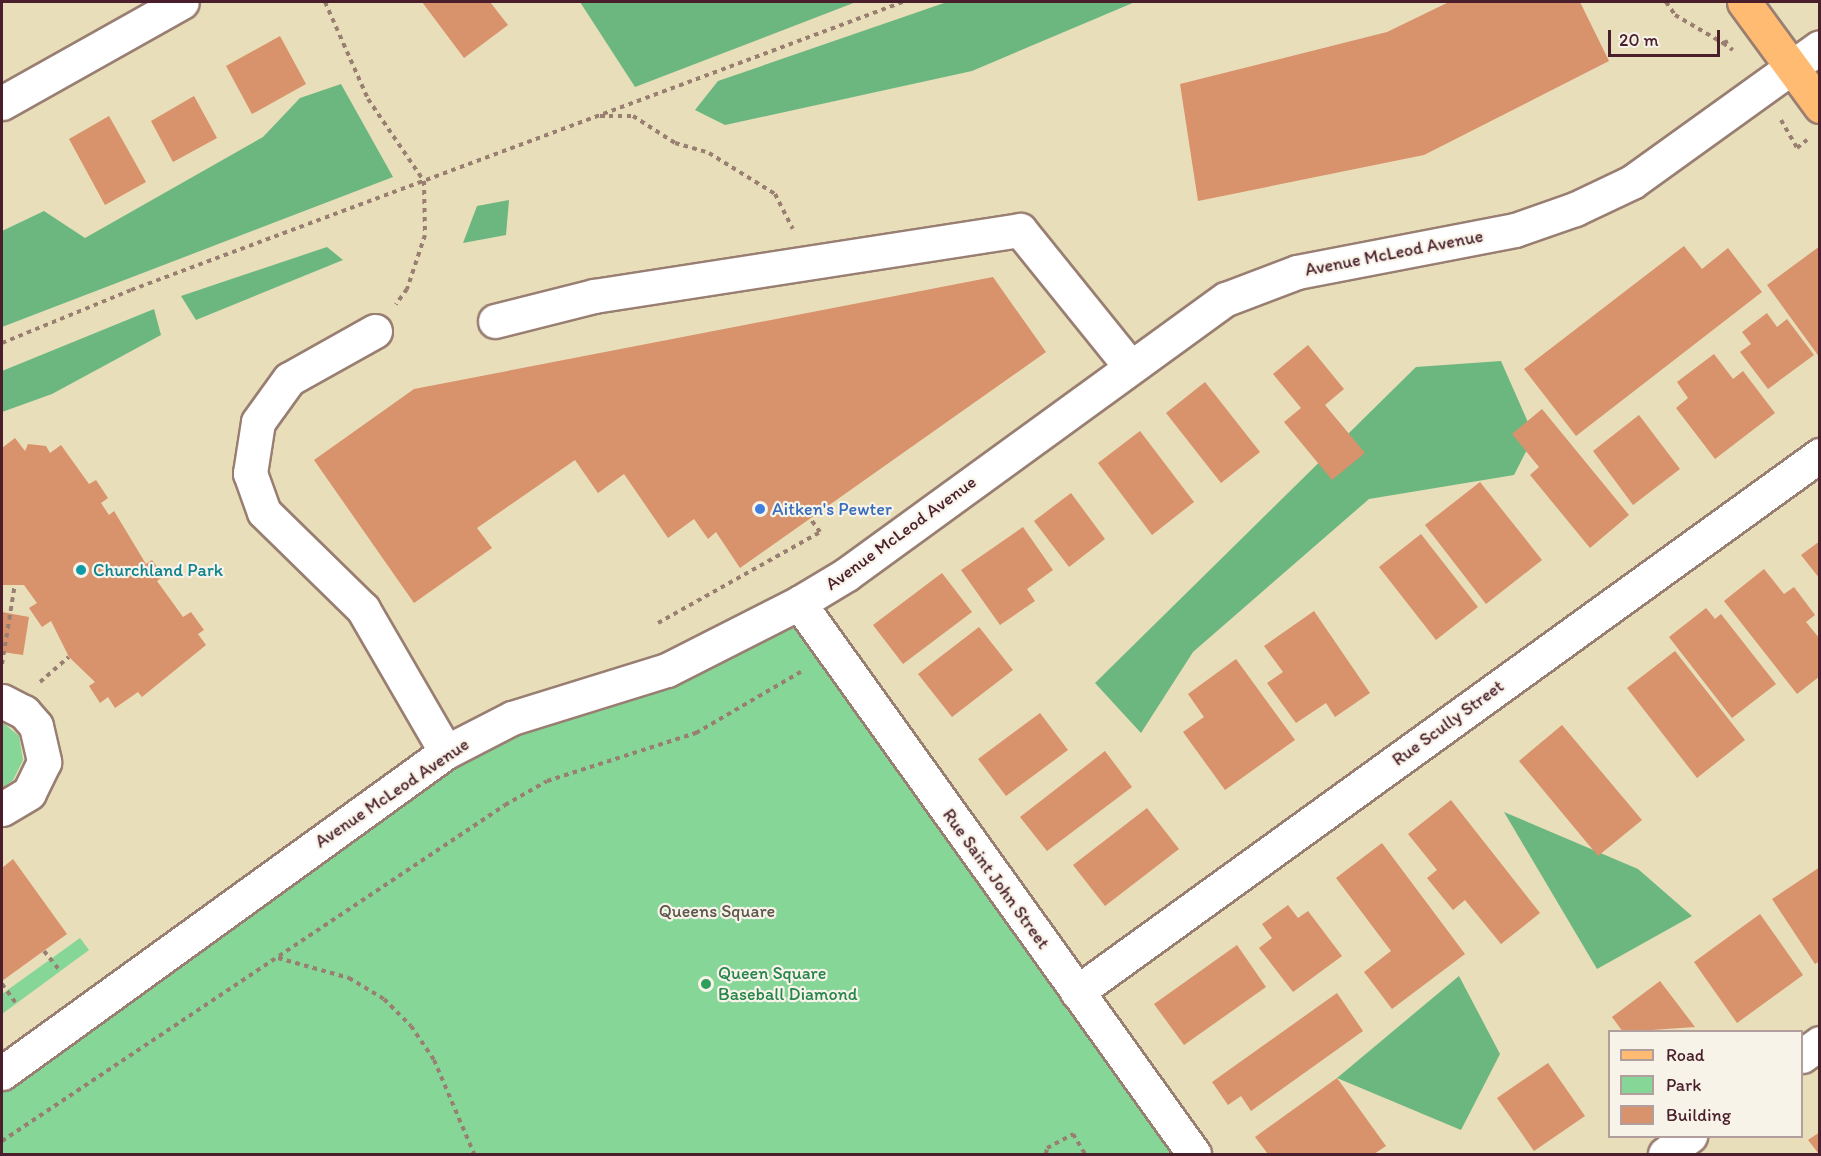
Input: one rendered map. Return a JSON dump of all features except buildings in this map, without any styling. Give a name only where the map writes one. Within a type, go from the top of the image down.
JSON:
[{"type":"main road","points":[[1744,2],[1820,105]]},
{"type":"street","points":[[2,103],[182,2]]},
{"type":"street","name":"Avenue McLeod Avenue","points":[[2,1073],[446,752],[512,718],[667,670],[799,603],[847,574],[1129,365],[1226,299],[1297,272],[1515,230],[1575,209],[1632,182],[1820,47]]},
{"type":"street","points":[[495,321],[594,296],[1020,230],[1129,365]]},
{"type":"street","points":[[375,331],[289,379],[258,422],[250,473],[264,512],[363,609],[446,752]]},
{"type":"street","name":"Rue Scully Street","points":[[1077,992],[1820,454]]},
{"type":"street","name":"Rue Saint John Street","points":[[799,603],[1194,1155]]},
{"type":"street","points":[[2,701],[24,712],[36,726],[44,762],[29,793],[2,809]]},
{"type":"street","points":[[1803,1055],[1820,1043]]},
{"type":"street","points":[[1665,1155],[1689,1138]]},
{"type":"path","points":[[325,2],[368,99],[424,181],[425,235],[407,289],[375,331]]},
{"type":"path","points":[[2,343],[424,181],[903,2]]},
{"type":"path","points":[[1666,2],[1675,15],[1723,43]]},
{"type":"path","points":[[596,116],[633,116],[776,194],[810,263]]},
{"type":"path","points":[[1794,138],[1797,148],[1805,142]]},
{"type":"path","points":[[658,623],[820,532],[810,518]]},
{"type":"path","points":[[9,670],[2,666],[15,584]]},
{"type":"path","points":[[33,680],[38,683],[69,657]]},
{"type":"path","points":[[2,1141],[548,781],[696,733],[807,668]]},
{"type":"path","points":[[45,951],[60,971]]},
{"type":"path","points":[[277,958],[349,978],[397,1013],[434,1060],[474,1155]]},
{"type":"path","points":[[2,984],[16,1003]]},
{"type":"path","points":[[1046,1155],[1047,1148],[1073,1134],[1085,1155]]},
{"type":"green space","points":[[580,2],[856,2],[635,87]]},
{"type":"green space","points":[[947,2],[1135,2],[972,71],[725,125],[695,110],[718,81]]},
{"type":"green space","points":[[341,84],[393,177],[2,327],[2,231],[44,211],[85,238],[263,137],[300,98]]},
{"type":"green space","points":[[509,200],[506,235],[463,243],[477,206]]},
{"type":"green space","points":[[327,247],[343,260],[196,320],[181,296]]},
{"type":"green space","points":[[154,309],[161,335],[52,394],[2,412],[2,371]]},
{"type":"green space","points":[[1501,361],[1534,436],[1514,475],[1369,499],[1193,652],[1141,733],[1095,683],[1416,367]]},
{"type":"green space","name":"Queens Square","points":[[799,603],[1194,1154],[2,1154],[2,1073],[446,752]]},
{"type":"green space","points":[[2,722],[19,736],[23,760],[13,780],[2,788]]},
{"type":"green space","points":[[1504,812],[1638,869],[1692,916],[1597,969]]},
{"type":"green space","points":[[80,938],[89,950],[2,1014],[2,994]]},
{"type":"green space","points":[[1459,976],[1500,1054],[1461,1130],[1337,1078]]},
{"type":"place","name":"Aitken's Pewter","points":[[760,509]]},
{"type":"place","name":"Churchland Park","points":[[81,570]]},
{"type":"place","name":"Queen Square Baseball Diamond","points":[[706,984]]}]
